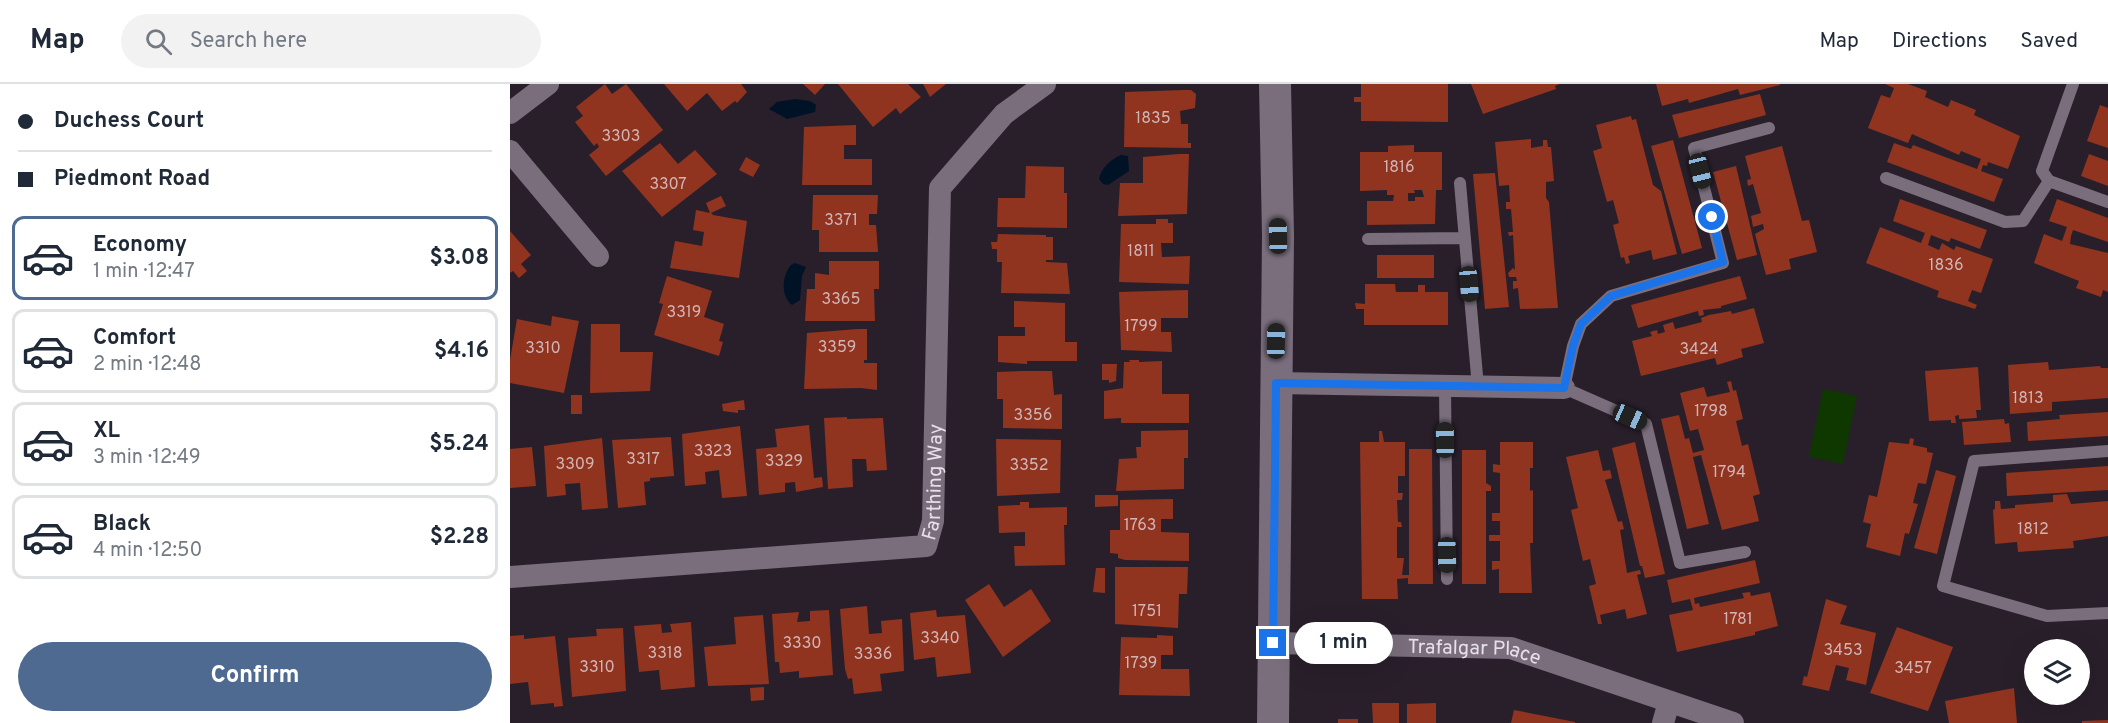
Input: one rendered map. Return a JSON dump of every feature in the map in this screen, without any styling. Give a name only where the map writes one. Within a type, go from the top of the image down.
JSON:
[{"type":"main road","points":[[1273,723],[1278,236],[1275,84]]},
{"type":"street","points":[[510,113],[548,84]]},
{"type":"street","name":"Farthing Way","points":[[510,577],[926,546],[933,521],[940,188],[1004,114],[1045,84]]},
{"type":"street","points":[[510,151],[598,256]]},
{"type":"street","points":[[1276,383],[1564,388]]},
{"type":"street","name":"Trafalgar Place","points":[[1273,643],[1511,648],[1666,713],[1733,723]]},
{"type":"lane","points":[[2073,84],[2042,171],[2049,181],[2108,202]]},
{"type":"lane","points":[[1745,552],[1680,563],[1646,424],[1564,388],[1573,346],[1581,324],[1611,296],[1723,262],[1694,148],[1769,128]]},
{"type":"lane","points":[[1886,178],[2005,222],[2023,221],[2049,181]]},
{"type":"lane","points":[[1460,183],[1478,387]]},
{"type":"lane","points":[[1368,238],[1465,238]]},
{"type":"lane","points":[[1444,386],[1447,579]]},
{"type":"lane","points":[[2108,451],[1974,461],[1943,586],[2047,616],[2108,613]]},
{"type":"green space","points":[[1823,389],[1857,396],[1843,464],[1809,457]]},
{"type":"water","points":[[795,99],[810,101],[816,105],[815,112],[787,119],[769,109],[777,102]]},
{"type":"water","points":[[1121,155],[1128,156],[1129,171],[1108,185],[1103,184],[1099,179],[1102,171],[1110,161]]},
{"type":"water","points":[[795,263],[806,267],[802,276],[800,300],[792,305],[784,291],[784,280],[788,269]]},
{"type":"building","points":[[605,84],[612,94],[626,84],[663,130],[606,176],[589,155],[599,147],[597,143],[594,146],[575,122],[583,116],[576,107]]},
{"type":"building","points":[[664,84],[741,84],[747,92],[737,103],[735,101],[722,111],[707,93],[687,111]]},
{"type":"building","points":[[803,84],[825,84],[815,95]]},
{"type":"building","points":[[838,84],[908,84],[921,97],[900,114],[896,108],[873,127]]},
{"type":"building","points":[[923,84],[946,84],[930,97]]},
{"type":"building","points":[[1361,84],[1448,84],[1448,122],[1361,121],[1361,102],[1354,102],[1354,97],[1361,97]]},
{"type":"building","points":[[1471,84],[1560,84],[1555,86],[1556,89],[1483,114]]},
{"type":"building","points":[[1656,84],[1780,85],[1740,95],[1738,89],[1689,103],[1688,99],[1662,106]]},
{"type":"building","points":[[1885,84],[1908,84],[1927,91],[1925,97],[1948,107],[1951,100],[1976,110],[1974,115],[2020,136],[2008,169],[1988,162],[1987,166],[1983,165],[1981,171],[2003,179],[1994,202],[1887,162],[1894,143],[1911,149],[1913,145],[1977,169],[1981,159],[1961,151],[1959,155],[1912,134],[1908,143],[1868,128],[1881,95],[1890,98],[1894,88]]},
{"type":"building","points":[[1191,90],[1196,94],[1195,108],[1180,111],[1181,124],[1188,124],[1188,143],[1191,143],[1191,148],[1124,147],[1125,92]]},
{"type":"building","points":[[1760,94],[1766,115],[1679,138],[1672,115]]},
{"type":"building","points":[[2100,105],[2108,108],[2108,148],[2087,141]]},
{"type":"building","points":[[1631,116],[1632,120],[1636,119],[1653,185],[1661,191],[1677,254],[1653,260],[1651,250],[1628,256],[1630,263],[1626,264],[1624,257],[1621,258],[1613,225],[1619,223],[1613,200],[1607,202],[1593,151],[1602,148],[1596,125]]},
{"type":"building","points":[[856,125],[856,145],[844,145],[844,159],[872,159],[872,185],[802,185],[804,127]]},
{"type":"building","points":[[1531,139],[1531,148],[1543,146],[1543,140],[1547,140],[1548,147],[1551,147],[1554,181],[1546,182],[1546,198],[1549,202],[1558,308],[1520,309],[1518,288],[1513,289],[1513,281],[1517,281],[1516,277],[1509,277],[1508,273],[1513,268],[1515,270],[1513,235],[1509,236],[1508,232],[1513,232],[1511,209],[1506,209],[1506,202],[1510,202],[1509,185],[1499,186],[1495,142]]},
{"type":"building","points":[[1673,140],[1702,248],[1682,254],[1651,146]]},
{"type":"building","points":[[660,143],[678,164],[695,150],[717,174],[662,217],[622,171]]},
{"type":"building","points":[[1414,145],[1414,152],[1442,152],[1442,190],[1436,190],[1435,224],[1367,225],[1367,201],[1393,201],[1394,195],[1387,195],[1387,190],[1360,191],[1360,152],[1388,152],[1388,146]],"holes":[[[1422,190],[1424,197],[1415,197],[1415,201],[1408,201],[1408,193]]]},
{"type":"building","points":[[1782,146],[1802,221],[1809,220],[1817,252],[1789,259],[1791,269],[1766,275],[1755,234],[1764,229],[1763,224],[1753,227],[1751,216],[1761,213],[1753,184],[1748,186],[1747,180],[1751,179],[1745,156]]},
{"type":"building","points":[[1189,154],[1187,214],[1118,216],[1120,183],[1143,183],[1143,157]]},
{"type":"building","points":[[2089,154],[2108,161],[2108,186],[2081,176]]},
{"type":"building","points":[[746,157],[760,165],[753,177],[739,170]]},
{"type":"building","points":[[1026,166],[1064,167],[1067,228],[997,227],[998,198],[1025,198]]},
{"type":"building","points":[[1736,166],[1757,255],[1737,260],[1713,172]]},
{"type":"building","points":[[1495,173],[1509,307],[1485,309],[1473,174]]},
{"type":"building","points":[[813,195],[878,195],[877,214],[869,214],[869,225],[876,225],[878,252],[819,252],[819,230],[812,230]]},
{"type":"building","points":[[721,196],[726,206],[711,213],[713,215],[747,221],[739,278],[670,268],[675,241],[702,246],[704,232],[693,230],[696,210],[710,213],[706,203]]},
{"type":"building","points":[[1900,199],[1987,230],[1980,249],[1951,238],[1949,242],[1931,235],[1928,245],[1939,250],[1942,243],[1954,250],[1956,246],[1993,259],[1981,293],[1972,290],[1968,301],[1977,305],[1975,309],[1937,297],[1939,291],[1866,263],[1880,227],[1921,243],[1925,233],[1893,221]]},
{"type":"building","points":[[2057,199],[2108,218],[2108,242],[2073,230],[2070,244],[2108,253],[2108,292],[2103,290],[2101,297],[2076,288],[2079,281],[2034,263],[2044,234],[2062,241],[2067,227],[2049,221]]},
{"type":"building","points":[[1156,219],[1168,219],[1168,223],[1173,223],[1173,243],[1161,243],[1162,257],[1190,256],[1189,284],[1119,282],[1121,224],[1156,224]]},
{"type":"building","points":[[510,231],[531,255],[521,264],[527,271],[519,278],[513,271],[510,273]]},
{"type":"building","points":[[998,234],[1053,237],[1053,260],[1046,260],[1046,262],[1067,263],[1070,294],[1001,293],[1002,262],[997,262],[997,249],[992,249],[991,242],[997,242]]},
{"type":"building","points":[[1377,255],[1434,255],[1434,278],[1377,278]]},
{"type":"building","points":[[829,261],[879,261],[879,289],[874,289],[875,321],[805,321],[807,289],[815,289],[815,273],[829,275]]},
{"type":"building","points":[[667,276],[712,291],[704,317],[724,324],[719,341],[723,342],[719,356],[654,335],[663,304],[659,303]]},
{"type":"building","points":[[1740,276],[1747,299],[1721,306],[1721,308],[1703,310],[1704,315],[1699,316],[1698,311],[1638,328],[1631,305]]},
{"type":"building","points":[[1365,284],[1395,284],[1396,292],[1418,292],[1418,285],[1425,285],[1425,292],[1448,292],[1448,325],[1364,325],[1364,309],[1356,309],[1355,303],[1365,304]]},
{"type":"building","points":[[1188,290],[1188,318],[1161,318],[1161,332],[1171,332],[1172,352],[1121,350],[1119,292]]},
{"type":"building","points":[[1014,301],[1065,303],[1065,342],[1077,342],[1077,361],[1027,361],[1027,364],[998,362],[998,336],[1025,336],[1025,327],[1014,327]]},
{"type":"building","points":[[1754,308],[1764,343],[1741,349],[1743,357],[1717,365],[1715,358],[1641,376],[1632,341],[1652,336],[1650,332],[1657,330],[1658,334],[1665,332],[1663,325],[1673,322],[1675,329],[1702,322],[1701,318],[1709,315],[1731,311],[1732,314]]},
{"type":"building","points":[[552,316],[579,321],[564,393],[510,383],[510,360],[517,319],[551,326]]},
{"type":"building","points":[[591,324],[620,324],[620,352],[653,352],[650,391],[590,393]]},
{"type":"building","points":[[867,329],[867,360],[864,360],[864,363],[877,363],[877,390],[804,389],[807,333]]},
{"type":"building","points":[[1129,360],[1162,361],[1162,394],[1189,394],[1189,423],[1121,423],[1121,418],[1104,419],[1104,391],[1123,388],[1124,362],[1130,362]]},
{"type":"building","points":[[2048,362],[2049,370],[2100,366],[2108,368],[2108,398],[2052,402],[2052,411],[2010,414],[2008,365]]},
{"type":"building","points":[[1102,364],[1117,364],[1116,381],[1109,383],[1109,380],[1102,380]]},
{"type":"building","points":[[1978,367],[1981,410],[1976,410],[1977,418],[1959,419],[1959,415],[1955,416],[1956,423],[1951,423],[1951,420],[1929,421],[1925,371]]},
{"type":"building","points":[[1052,371],[1054,395],[1062,394],[1062,429],[1003,428],[1003,399],[997,399],[997,372]]},
{"type":"building","points":[[1731,381],[1733,391],[1736,390],[1743,419],[1736,421],[1742,446],[1748,444],[1760,494],[1753,496],[1759,521],[1722,530],[1701,455],[1693,457],[1709,524],[1687,529],[1661,419],[1679,415],[1685,439],[1689,438],[1693,453],[1704,450],[1698,429],[1690,431],[1680,393],[1704,387],[1707,397],[1730,392],[1727,382]]},
{"type":"building","points":[[571,395],[582,395],[582,414],[571,414]]},
{"type":"building","points":[[744,400],[745,410],[738,410],[738,413],[723,411],[722,404]]},
{"type":"building","points":[[2108,412],[2108,436],[2028,441],[2027,422],[2060,419],[2059,415]]},
{"type":"building","points":[[847,417],[847,419],[883,418],[887,470],[867,471],[866,459],[852,459],[853,487],[828,489],[824,418]]},
{"type":"building","points":[[2004,419],[2005,424],[2009,423],[2011,442],[1964,445],[1962,422]]},
{"type":"building","points":[[809,425],[814,478],[822,477],[823,487],[796,492],[795,482],[785,483],[785,492],[759,495],[756,449],[777,447],[775,429]]},
{"type":"building","points":[[740,426],[747,496],[722,498],[719,470],[705,472],[706,484],[685,486],[682,434]]},
{"type":"building","points":[[1188,430],[1188,458],[1184,458],[1184,489],[1116,491],[1119,459],[1137,458],[1136,447],[1141,447],[1141,431]]},
{"type":"building","points":[[1379,431],[1382,431],[1384,442],[1405,442],[1405,476],[1398,476],[1398,493],[1403,493],[1402,500],[1397,500],[1398,522],[1401,522],[1402,527],[1397,527],[1397,558],[1404,558],[1402,575],[1409,575],[1409,449],[1432,449],[1433,584],[1408,584],[1408,578],[1397,579],[1398,599],[1362,599],[1360,442],[1379,442]]},
{"type":"building","points":[[671,437],[674,476],[650,478],[650,481],[644,482],[646,505],[618,508],[612,440]]},
{"type":"building","points":[[602,438],[608,508],[582,510],[580,483],[565,484],[566,495],[547,497],[544,446]]},
{"type":"building","points":[[1910,438],[1914,439],[1913,445],[1927,448],[1927,452],[1933,453],[1926,484],[1918,483],[1913,503],[1918,504],[1909,534],[1905,533],[1900,556],[1866,547],[1871,524],[1863,522],[1869,495],[1877,497],[1889,442],[1909,444]]},
{"type":"building","points":[[996,439],[1061,440],[1060,493],[997,496]]},
{"type":"building","points":[[1500,442],[1533,442],[1533,468],[1530,468],[1530,491],[1533,490],[1533,543],[1530,543],[1532,593],[1499,593],[1499,569],[1492,570],[1492,561],[1500,561],[1500,541],[1489,541],[1489,535],[1500,535],[1500,521],[1492,521],[1492,513],[1500,513],[1500,473],[1493,472],[1493,464],[1500,465]]},
{"type":"building","points":[[1635,442],[1665,574],[1645,578],[1642,566],[1640,566],[1612,448]]},
{"type":"building","points":[[532,447],[536,486],[510,488],[510,449]]},
{"type":"building","points":[[1462,450],[1486,450],[1486,483],[1491,486],[1491,491],[1486,491],[1486,584],[1462,584]]},
{"type":"building","points":[[1598,450],[1603,471],[1610,470],[1612,478],[1605,480],[1618,522],[1622,521],[1624,529],[1620,530],[1627,573],[1640,570],[1641,574],[1637,575],[1647,614],[1627,619],[1625,609],[1600,615],[1602,624],[1598,624],[1589,586],[1596,584],[1590,559],[1583,561],[1571,510],[1578,508],[1566,457]]},
{"type":"building","points":[[2108,466],[2108,490],[2007,496],[2006,473]]},
{"type":"building","points":[[1936,470],[1956,476],[1937,554],[1914,548]]},
{"type":"building","points":[[2067,494],[2071,504],[2108,501],[2108,536],[2073,541],[2074,548],[2018,552],[2017,542],[1995,544],[1993,510],[1995,501],[2000,501],[2001,509],[2015,508],[2015,505],[2053,502],[2053,495]]},
{"type":"building","points":[[1095,495],[1118,495],[1118,506],[1095,507]]},
{"type":"building","points":[[1173,499],[1173,519],[1161,519],[1161,532],[1189,533],[1189,561],[1125,560],[1118,558],[1118,554],[1110,553],[1110,530],[1120,530],[1120,500]]},
{"type":"building","points":[[1020,502],[1029,502],[1029,508],[1067,507],[1067,525],[1064,525],[1065,565],[1015,566],[1014,546],[1025,546],[1025,532],[999,533],[998,506],[1020,505]]},
{"type":"building","points":[[1755,560],[1760,583],[1694,598],[1695,604],[1699,603],[1700,607],[1744,598],[1742,593],[1750,592],[1751,596],[1770,592],[1778,626],[1755,632],[1755,635],[1677,652],[1669,615],[1693,610],[1690,599],[1672,603],[1667,580]]},
{"type":"building","points":[[1115,567],[1188,567],[1187,594],[1179,594],[1178,628],[1115,624]]},
{"type":"building","points":[[1096,568],[1105,568],[1105,593],[1093,592]]},
{"type":"building","points":[[989,584],[1004,607],[1031,589],[1051,621],[1003,657],[965,600]]},
{"type":"building","points":[[1826,599],[1847,606],[1840,624],[1876,633],[1866,685],[1846,680],[1849,668],[1836,665],[1829,691],[1802,685],[1804,676],[1807,677]]},
{"type":"building","points":[[867,606],[869,634],[882,633],[881,621],[902,619],[904,671],[880,674],[882,691],[854,694],[852,678],[848,679],[845,669],[840,609]]},
{"type":"building","points":[[829,610],[833,675],[799,678],[799,671],[780,673],[779,662],[775,662],[772,614],[799,612],[797,622],[810,621],[810,611]]},
{"type":"building","points":[[936,610],[937,617],[965,615],[971,673],[937,677],[935,657],[914,660],[910,613]]},
{"type":"building","points":[[763,615],[769,684],[708,686],[704,647],[736,644],[734,617]]},
{"type":"building","points":[[691,622],[695,687],[661,690],[659,670],[639,672],[634,626],[661,624],[662,633],[672,632],[670,624]]},
{"type":"building","points":[[1897,627],[1953,647],[1928,711],[1870,693]]},
{"type":"building","points":[[623,628],[626,691],[572,697],[568,638],[597,636],[596,629]]},
{"type":"building","points":[[524,635],[524,639],[555,636],[563,706],[554,707],[554,703],[531,705],[528,682],[510,684],[510,636]]},
{"type":"building","points":[[1157,635],[1173,636],[1173,655],[1161,655],[1161,669],[1189,669],[1190,696],[1119,695],[1121,637],[1157,638]]},
{"type":"building","points":[[764,687],[764,700],[751,701],[750,688]]},
{"type":"building","points":[[2014,688],[2017,723],[1949,723],[1945,701]]},
{"type":"building","points":[[1372,703],[1399,703],[1399,723],[1373,723]]},
{"type":"building","points":[[1436,703],[1436,723],[1407,723],[1407,704]]},
{"type":"building","points":[[1514,710],[1575,722],[1575,723],[1511,723]]},
{"type":"building","points":[[1338,719],[1358,719],[1358,723],[1338,723]]},
{"type":"building","points":[[2108,720],[2108,723],[2082,723],[2082,721]]},
{"type":"route","points":[[1273,643],[1276,383],[1564,388],[1573,346],[1581,324],[1611,296],[1723,262],[1712,217]]}]
